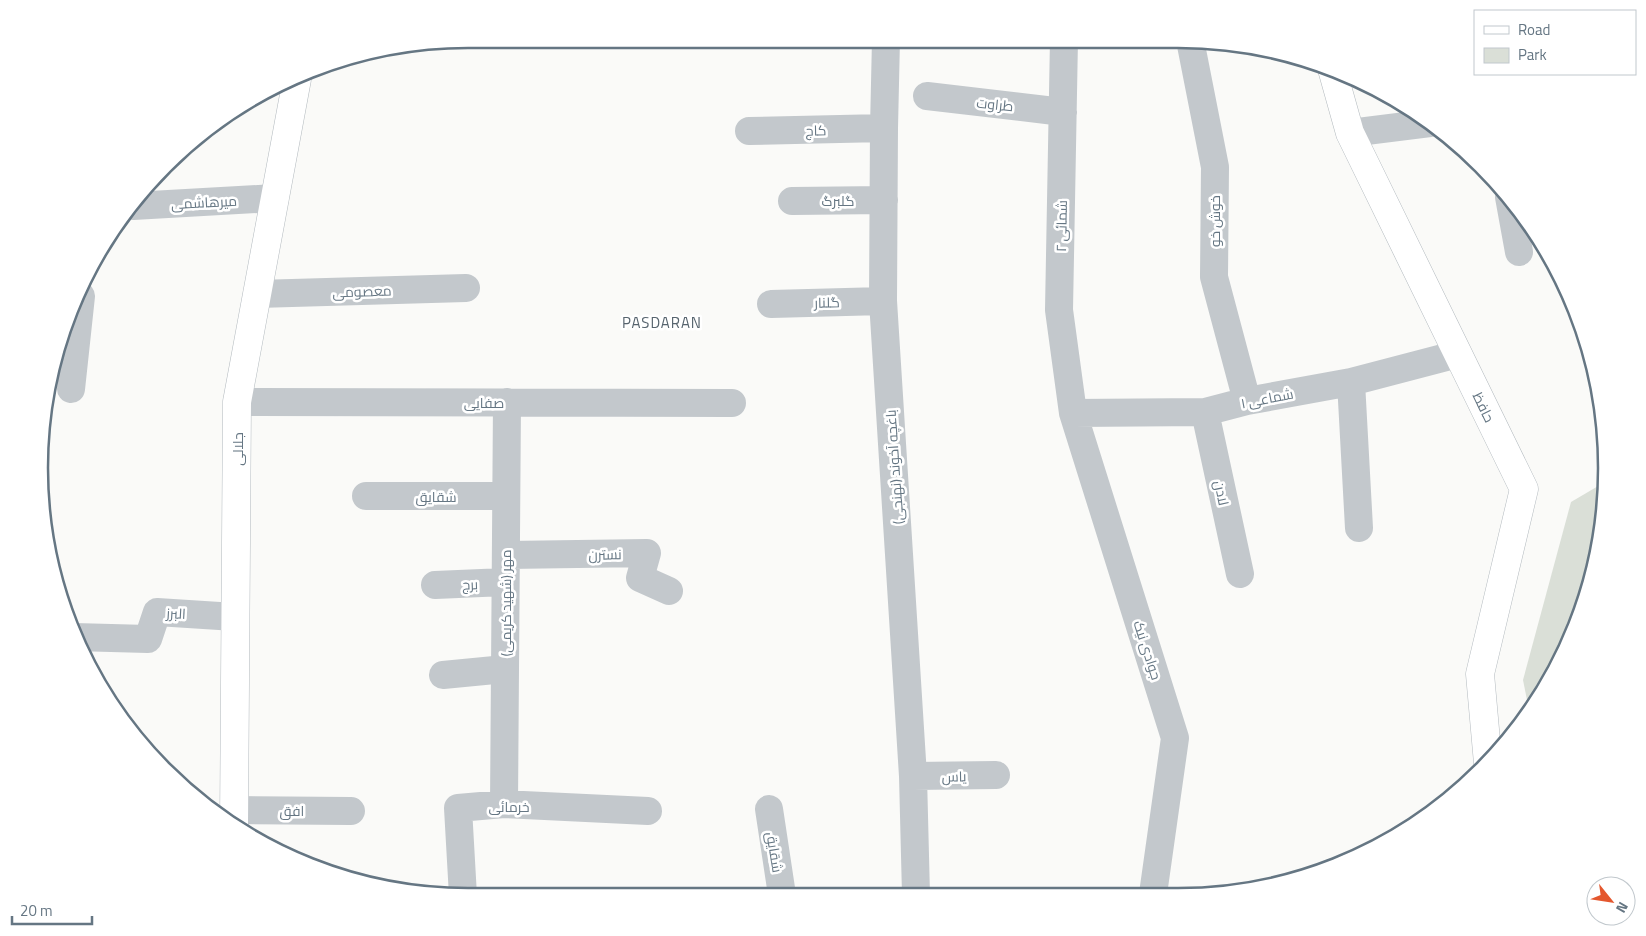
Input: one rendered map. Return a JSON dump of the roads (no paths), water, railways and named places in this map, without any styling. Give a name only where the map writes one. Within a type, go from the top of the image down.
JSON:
[{"type":"street","name":"باغچه آخوند (نهنجی)","points":[[886,48],[883,301],[913,776],[916,888]]},
{"type":"street","name":"شمائی ۲","points":[[1064,48],[1059,310],[1073,412]]},
{"type":"street","name":"خوش خو","points":[[1192,48],[1214,167],[1214,277],[1247,401]]},
{"type":"street","name":"حافظ","points":[[1335,78],[1350,133],[1524,489],[1480,674],[1487,752]]},
{"type":"street","name":"جلالی","points":[[234,817],[237,402],[296,85]]},
{"type":"street","name":"طراوت","points":[[927,96],[1063,112]]},
{"type":"street","points":[[1350,133],[1421,124]]},
{"type":"street","name":"کاج","points":[[749,131],[884,128]]},
{"type":"street","name":"میرهاشمی","points":[[139,206],[275,198]]},
{"type":"street","name":"گلبرگ","points":[[792,200],[884,200]]},
{"type":"street","points":[[1512,212],[1519,252]]},
{"type":"street","name":"معصومی","points":[[257,294],[466,288]]},
{"type":"street","name":"گلنار","points":[[771,304],[883,301]]},
{"type":"street","points":[[71,388],[80,308]]},
{"type":"street","name":"شماعی ۱","points":[[1073,412],[1205,412],[1247,401],[1351,382],[1458,354]]},
{"type":"street","points":[[1351,382],[1359,528]]},
{"type":"street","name":"صفایی","points":[[237,402],[732,402]]},
{"type":"street","name":"مهر (شهید کریمی)","points":[[504,804],[507,402]]},
{"type":"street","name":"جوادی نیک","points":[[1073,412],[1175,738],[1154,888]]},
{"type":"street","name":"لادن","points":[[1205,412],[1240,574]]},
{"type":"street","name":"شقایق","points":[[366,496],[506,496]]},
{"type":"street","name":"نسترن","points":[[506,555],[647,553],[640,578],[669,591]]},
{"type":"street","name":"برج","points":[[435,585],[505,582]]},
{"type":"street","name":"البرز","points":[[84,637],[148,639],[157,612],[235,617]]},
{"type":"street","points":[[443,675],[505,669]]},
{"type":"street","name":"یاس","points":[[913,776],[996,775]]},
{"type":"street","name":"خرمائی","points":[[462,888],[458,808],[504,804],[648,811]]},
{"type":"street","name":"شقایق","points":[[769,809],[781,888]]},
{"type":"street","name":"افق","points":[[234,817],[351,811]]},
{"type":"district","name":"PASDARAN","points":[[662,322]]}]
